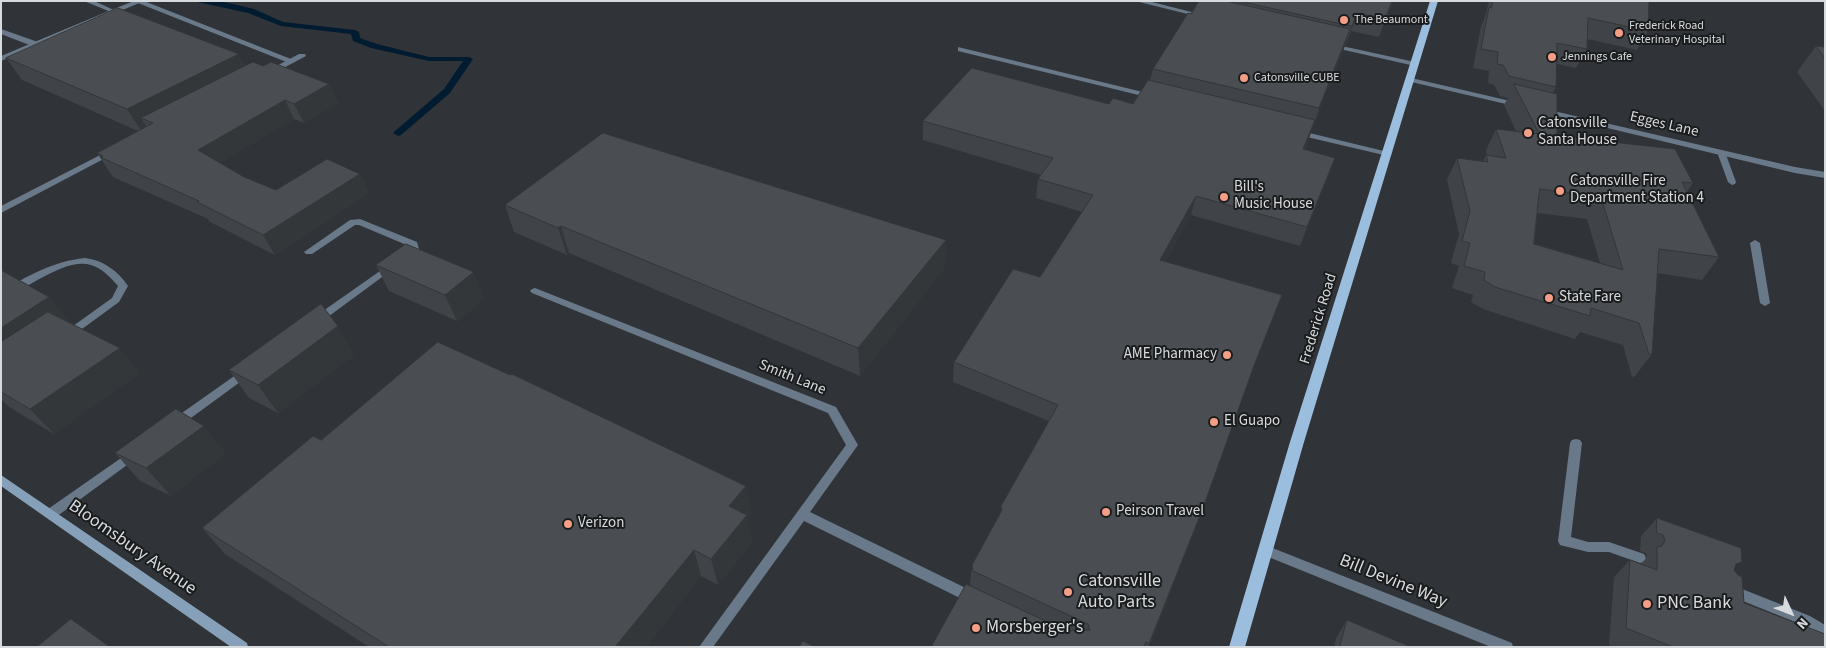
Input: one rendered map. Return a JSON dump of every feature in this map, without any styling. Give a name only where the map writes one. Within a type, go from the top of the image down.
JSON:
[{"type":"main road","name":"Frederick Road","points":[[1237,647],[1297,442],[1434,1]]},
{"type":"main road","name":"Bloomsbury Avenue","points":[[1,480],[52,513],[242,647]]},
{"type":"street","points":[[87,1],[113,11]]},
{"type":"street","points":[[1,59],[140,1],[292,61]]},
{"type":"street","points":[[1138,1],[1193,10],[1210,18]]},
{"type":"street","points":[[1,31],[35,44]]},
{"type":"street","points":[[1326,44],[1415,64]]},
{"type":"street","points":[[961,49],[1155,97]]},
{"type":"street","points":[[265,74],[302,56]]},
{"type":"street","points":[[1410,80],[1528,107]]},
{"type":"street","name":"Egges Lane","points":[[1537,109],[1825,175]]},
{"type":"street","points":[[1287,130],[1388,154]]},
{"type":"street","points":[[1,210],[116,151]]},
{"type":"street","points":[[1721,152],[1732,182]]},
{"type":"street","points":[[309,252],[353,222],[360,222],[414,244],[414,249],[310,325]]},
{"type":"street","points":[[1755,243],[1765,303]]},
{"type":"street","points":[[1,295],[57,268],[87,261],[113,272],[124,286],[116,300],[54,342]]},
{"type":"street","name":"Smith Lane","points":[[535,291],[832,410],[852,445],[802,514]]},
{"type":"street","points":[[165,431],[253,366]]},
{"type":"street","points":[[1576,443],[1564,541],[1588,547],[1609,547],[1640,558]]},
{"type":"street","points":[[52,513],[141,449]]},
{"type":"street","points":[[705,647],[802,514],[981,602]]},
{"type":"street","name":"Bill Devine Way","points":[[1265,550],[1507,647]]},
{"type":"street","points":[[1723,587],[1805,620],[1825,632]]},
{"type":"building","points":[[1199,1],[1226,1],[1350,29],[1319,108],[1153,69],[1188,13],[1191,14]]},
{"type":"building","points":[[1239,1],[1392,1],[1385,19],[1357,13],[1352,26]]},
{"type":"building","points":[[1493,1],[1649,1],[1648,31],[1588,18],[1587,49],[1557,43],[1556,87],[1509,76],[1503,65],[1497,64],[1498,52],[1481,49],[1489,7],[1491,8]]},
{"type":"building","points":[[118,8],[239,54],[127,109],[6,58]]},
{"type":"building","points":[[1816,46],[1825,47],[1825,58]]},
{"type":"building","points":[[253,62],[263,66],[271,62],[329,84],[294,104],[285,100],[198,150],[244,177],[276,190],[327,159],[360,174],[263,235],[197,202],[199,201],[100,157],[103,156],[97,153],[153,123],[141,118]]},
{"type":"building","points":[[972,68],[1109,104],[1113,98],[1133,104],[1148,80],[1315,120],[1303,149],[1335,158],[1307,227],[1196,196],[1160,260],[1282,295],[1255,363],[1203,508],[1149,644],[1146,642],[1144,647],[931,647],[966,584],[1067,631],[1090,630],[1088,624],[973,571],[972,565],[1002,510],[1001,506],[1058,405],[954,362],[1013,269],[1040,277],[1093,195],[1038,179],[1053,158],[923,121]]},
{"type":"building","points":[[1514,84],[1557,94],[1557,136],[1675,149],[1693,183],[1682,182],[1719,257],[1659,249],[1652,354],[1649,354],[1639,323],[1591,308],[1590,316],[1495,287],[1484,280],[1485,272],[1464,266],[1470,243],[1462,241],[1470,211],[1457,158],[1488,162],[1486,155],[1506,158],[1496,129],[1539,134]],"holes":[[[1540,189],[1601,197],[1623,270],[1534,244]]]},
{"type":"building","points":[[603,133],[946,240],[858,348],[561,226],[558,228],[505,205]]},
{"type":"building","points":[[406,244],[474,272],[445,295],[376,265]]},
{"type":"building","points":[[1,270],[49,297],[1,328]]},
{"type":"building","points":[[321,304],[338,326],[258,385],[229,370]]},
{"type":"building","points":[[48,312],[120,348],[30,409],[1,392],[1,342]]},
{"type":"building","name":"Verizon","points":[[438,342],[510,375],[512,374],[746,486],[729,506],[747,515],[711,559],[694,550],[615,647],[389,647],[202,528],[313,436],[321,440]]},
{"type":"building","points":[[176,409],[204,426],[146,468],[115,453]]},
{"type":"building","points":[[1657,518],[1741,548],[1742,562],[1736,564],[1734,570],[1742,577],[1744,603],[1825,634],[1825,647],[1673,647],[1626,628],[1630,560],[1657,570],[1657,547],[1662,546],[1665,541],[1663,535],[1657,533]]},
{"type":"building","points":[[71,619],[110,647],[37,647]]},
{"type":"building","points":[[1347,620],[1411,647],[1340,647]]},
{"type":"building","points":[[803,641],[815,647],[799,647]]},
{"type":"waterway","points":[[197,1],[213,2],[251,11],[281,24],[355,32],[356,39],[374,46],[429,59],[469,59],[447,91],[398,133]]},
{"type":"place","name":"The Beaumont","points":[[1344,20]]},
{"type":"place","name":"Frederick Road Veterinary Hospital","points":[[1619,33]]},
{"type":"place","name":"Jennings Cafe","points":[[1552,57]]},
{"type":"place","name":"Catonsville CUBE","points":[[1244,78]]},
{"type":"place","name":"Catonsville Santa House","points":[[1528,133]]},
{"type":"place","name":"Catonsville Fire Department Station 4","points":[[1560,191]]},
{"type":"place","name":"Bill's Music House","points":[[1224,197]]},
{"type":"place","name":"State Fare","points":[[1549,298]]},
{"type":"place","name":"AME Pharmacy","points":[[1227,355]]},
{"type":"place","name":"El Guapo","points":[[1214,422]]},
{"type":"place","name":"Peirson Travel","points":[[1106,512]]},
{"type":"place","name":"Verizon","points":[[568,524]]},
{"type":"place","name":"Catonsville Auto Parts","points":[[1068,592]]},
{"type":"place","name":"PNC Bank","points":[[1647,604]]},
{"type":"place","name":"Morsberger's","points":[[976,628]]}]
